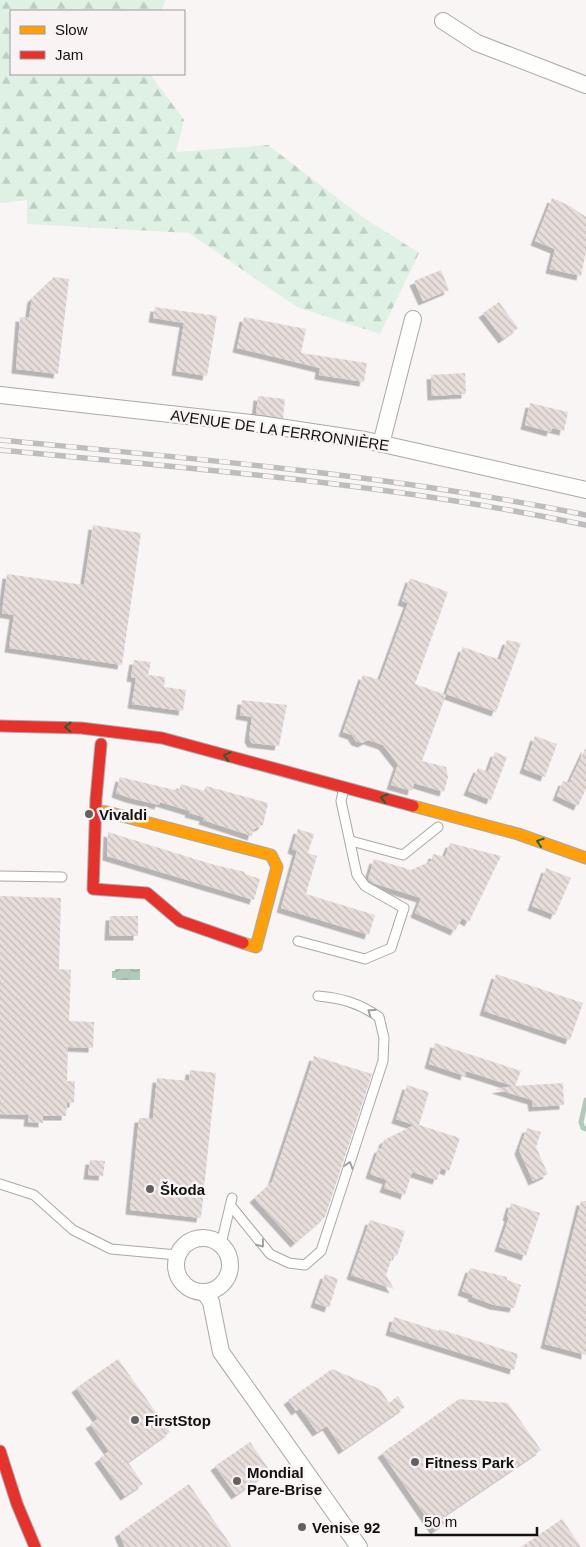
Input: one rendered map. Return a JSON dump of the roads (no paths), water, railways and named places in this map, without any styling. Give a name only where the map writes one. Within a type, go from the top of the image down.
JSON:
[{"type":"main road","points":[[0,726],[80,727],[162,738],[518,834],[586,858]]},
{"type":"main road","points":[[87,743],[116,746]]},
{"type":"main road","points":[[95,811],[271,855],[277,867],[256,947],[180,921],[147,893],[93,889],[95,783],[101,744]]},
{"type":"main road","points":[[0,1450],[17,1504],[35,1547]]},
{"type":"street","points":[[443,21],[477,43],[586,85]]},
{"type":"street","points":[[381,444],[413,319]]},
{"type":"street","name":"AVENUE DE LA FERRONNIÈRE","points":[[0,395],[259,424],[381,444],[586,490]]},
{"type":"street","points":[[200,1237],[214,1239],[221,1244],[226,1248],[231,1262],[229,1277],[219,1288],[205,1293],[192,1290],[181,1281],[176,1268],[177,1254],[186,1243],[200,1237]]},
{"type":"street","points":[[205,1293],[211,1302],[221,1352],[359,1547]]},
{"type":"lane","points":[[298,940],[365,959],[391,948],[404,908],[365,886],[357,876],[341,801],[344,788]]},
{"type":"lane","points":[[351,842],[403,854],[438,827]]},
{"type":"lane","points":[[0,876],[62,877]]},
{"type":"lane","points":[[221,1244],[232,1202],[270,1254],[289,1263],[305,1265],[321,1251],[383,1061],[384,1038],[379,1017],[362,1006],[337,998],[318,996]]},
{"type":"lane","points":[[0,1184],[34,1195],[73,1230],[111,1249],[177,1254]]},
{"type":"water","points":[[115,969],[140,969],[140,980],[116,980],[116,978],[112,978],[112,971],[115,971]]},
{"type":"waterway","points":[[586,1100],[581,1122],[583,1128],[586,1129]]},
{"type":"railway","points":[[0,440],[367,479],[440,489],[586,515]]},
{"type":"railway","points":[[0,450],[221,471],[368,488],[513,511],[586,525]]},
{"type":"place","name":"Vivaldi","points":[[89,814]]},
{"type":"place","name":"Škoda","points":[[150,1189]]},
{"type":"place","name":"FirstStop","points":[[135,1420]]},
{"type":"place","name":"Fitness Park","points":[[415,1462]]},
{"type":"place","name":"Mondial Pare-Brise","points":[[237,1481]]},
{"type":"place","name":"Venise 92","points":[[302,1527]]}]
